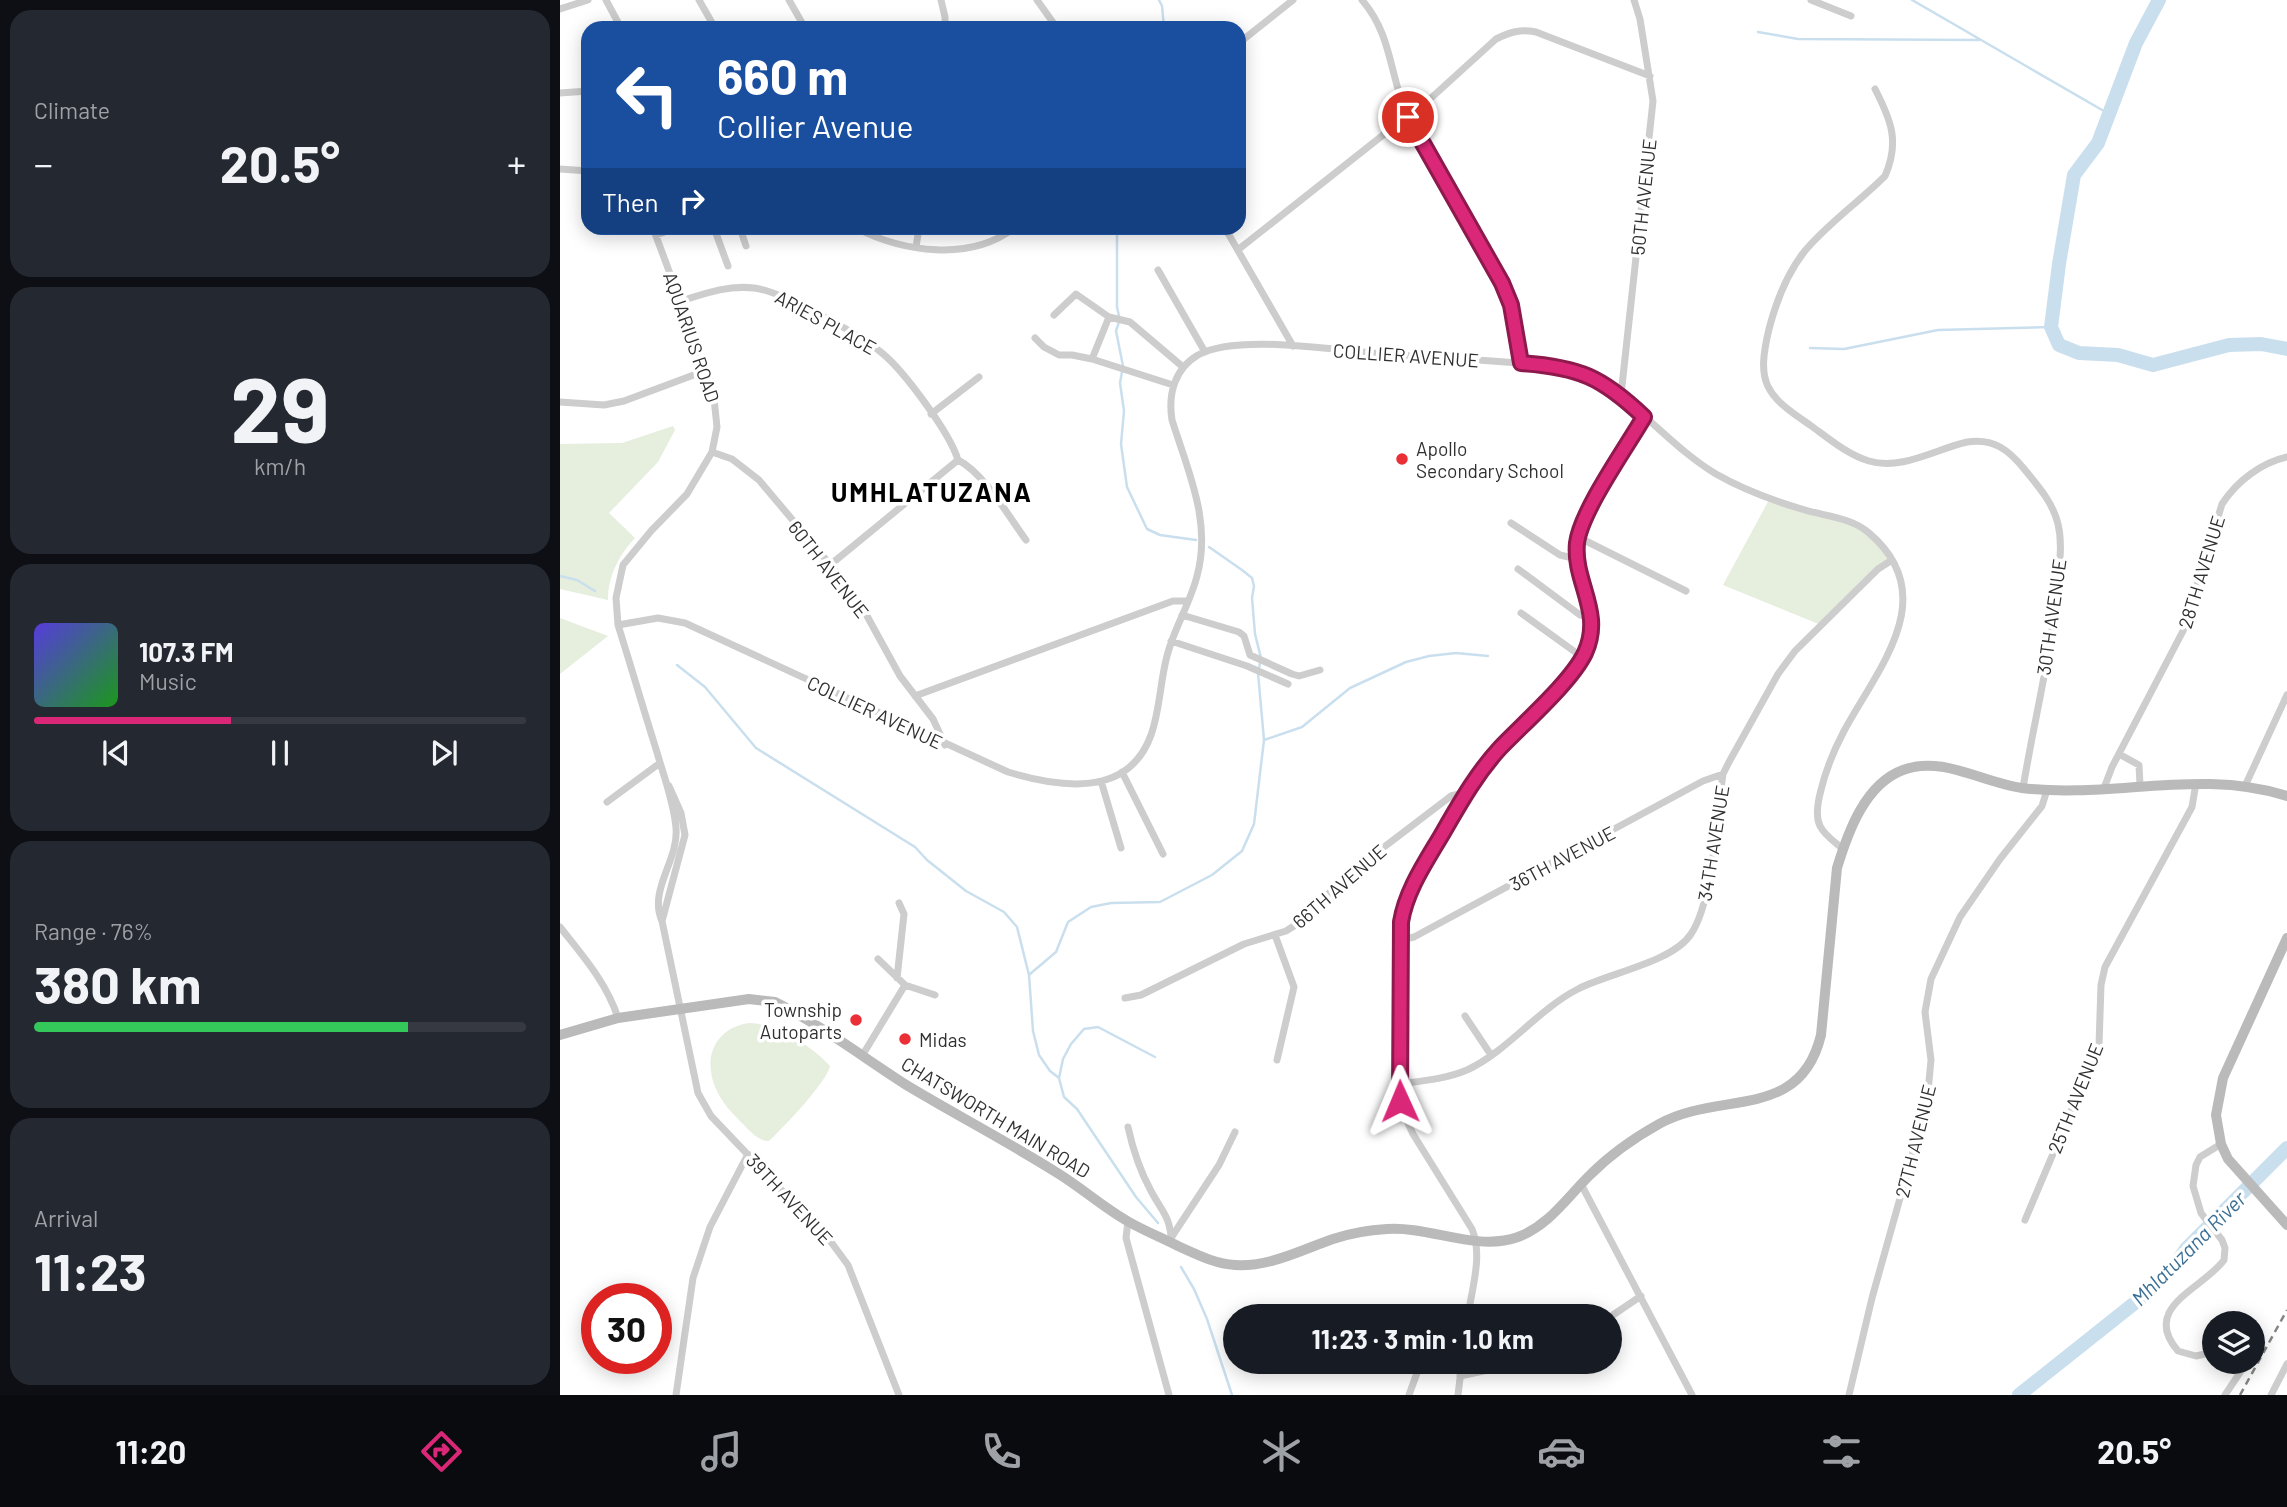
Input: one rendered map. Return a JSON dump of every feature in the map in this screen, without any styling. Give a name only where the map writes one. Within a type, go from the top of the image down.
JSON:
[{"type":"street","points":[[560,9],[588,0]]},
{"type":"street","points":[[606,0],[617,21]]},
{"type":"street","points":[[699,0],[711,21]]},
{"type":"street","points":[[789,0],[801,21]]},
{"type":"street","points":[[940,0],[945,21]]},
{"type":"street","points":[[1037,0],[1052,21]]},
{"type":"street","points":[[1246,37],[1293,0]]},
{"type":"street","points":[[1362,0],[1377,19],[1384,34],[1402,104],[1408,117],[1502,283],[1511,305],[1521,363]]},
{"type":"street","name":"50TH AVENUE","points":[[1621,395],[1653,101],[1640,19],[1634,0]]},
{"type":"street","points":[[1811,0],[1851,16]]},
{"type":"street","points":[[1239,249],[1408,117],[1496,39],[1518,30],[1536,32],[1650,76]]},
{"type":"street","name":"30TH AVENUE","points":[[1875,89],[1889,119],[1892,133],[1894,150],[1890,164],[1885,176],[1816,239],[1796,263],[1779,296],[1763,355],[1763,375],[1774,397],[1792,413],[1867,461],[1891,463],[1966,442],[1978,440],[1993,443],[2011,453],[2048,499],[2058,523],[2061,553],[2055,613],[2023,788]]},
{"type":"street","points":[[560,93],[581,92]]},
{"type":"street","points":[[560,169],[581,170]]},
{"type":"street","name":"AQUARIUS ROAD","points":[[618,625],[616,598],[623,565],[687,494],[712,452],[717,427],[717,408],[706,370],[656,235]]},
{"type":"street","points":[[717,235],[728,266]]},
{"type":"street","points":[[742,235],[746,246]]},
{"type":"street","points":[[872,235],[916,247],[946,250],[989,243],[1002,235]]},
{"type":"street","points":[[916,247],[918,235]]},
{"type":"street","points":[[1230,235],[1293,346]]},
{"type":"street","points":[[1158,270],[1205,352]]},
{"type":"street","name":"ARIES PLACE","points":[[681,301],[726,288],[755,288],[777,293],[880,351],[904,376],[932,414],[949,438],[958,460]]},
{"type":"street","points":[[1054,314],[1076,294],[1109,317],[1130,322],[1184,367]]},
{"type":"street","points":[[1092,359],[1109,317]]},
{"type":"street","points":[[1035,338],[1044,347],[1059,355],[1092,359],[1173,385]]},
{"type":"street","name":"COLLIER AVENUE","points":[[618,625],[659,618],[685,623],[1007,772],[1070,785],[1101,781],[1122,772],[1137,760],[1151,734],[1171,641],[1200,564],[1203,528],[1169,405],[1173,385],[1184,367],[1205,352],[1248,345],[1293,346],[1570,368],[1621,395],[1687,453],[1733,484],[1802,509],[1858,525],[1882,545],[1892,560],[1901,581],[1904,602],[1896,637],[1888,657],[1830,759],[1819,800],[1820,826],[1827,836],[1843,849]]},
{"type":"street","points":[[560,402],[604,405],[614,403],[706,370]]},
{"type":"street","points":[[932,414],[979,377]]},
{"type":"street","points":[[1470,1304],[1478,1257],[1477,1240],[1402,1114],[1399,1084],[1401,922],[1406,900],[1466,792],[1498,751],[1552,694],[1582,657],[1590,636],[1591,617],[1577,559],[1578,537],[1584,520],[1644,417]]},
{"type":"street","name":"60TH AVENUE","points":[[712,452],[738,463],[759,480],[830,565],[861,606],[900,676],[933,719],[945,745]]},
{"type":"street","name":"28TH AVENUE","points":[[2104,788],[2183,631],[2222,504],[2264,464],[2287,457]]},
{"type":"street","points":[[830,565],[958,460],[966,464],[981,480],[1026,540]]},
{"type":"street","points":[[1511,523],[1560,555],[1577,559]]},
{"type":"street","points":[[1578,537],[1686,591]]},
{"type":"street","name":"34TH AVENUE","points":[[1399,1084],[1459,1073],[1491,1055],[1571,993],[1663,956],[1686,942],[1696,927],[1705,898],[1723,774],[1778,674],[1795,651],[1878,569],[1892,560]]},
{"type":"street","points":[[1518,569],[1580,615],[1591,617]]},
{"type":"street","points":[[915,696],[1173,601],[1188,601]]},
{"type":"street","points":[[1521,613],[1582,657]]},
{"type":"street","points":[[1182,615],[1239,632],[1244,636],[1248,654],[1265,663],[1299,676],[1320,670]]},
{"type":"street","points":[[618,625],[664,776],[677,802],[683,846],[662,921],[679,1009]]},
{"type":"street","points":[[1171,641],[1263,672],[1289,684]]},
{"type":"street","points":[[2245,786],[2287,695]]},
{"type":"street","points":[[2119,754],[2138,765],[2140,785]]},
{"type":"street","points":[[607,802],[660,763]]},
{"type":"street","name":"CHATSWORTH MAIN ROAD","points":[[560,1035],[618,1018],[749,999],[775,1002],[929,1099],[1051,1169],[1128,1221],[1212,1260],[1234,1265],[1274,1261],[1335,1238],[1371,1230],[1415,1230],[1477,1240],[1507,1240],[1534,1229],[1553,1215],[1609,1157],[1662,1122],[1691,1110],[1775,1094],[1800,1079],[1817,1054],[1821,1035],[1835,876],[1843,849],[1872,792],[1888,777],[1916,766],[1943,767],[2003,785],[2023,788],[2047,790],[2196,783],[2245,786],[2287,796]]},
{"type":"street","points":[[1122,772],[1163,854]]},
{"type":"street","name":"36TH AVENUE","points":[[1401,940],[1414,937],[1703,780],[1723,774]]},
{"type":"street","points":[[1101,781],[1121,848]]},
{"type":"street","name":"25TH AVENUE","points":[[2025,1220],[2099,1045],[2101,985],[2105,967],[2192,807],[2196,783]]},
{"type":"street","name":"27TH AVENUE","points":[[1849,1395],[1872,1298],[1927,1102],[1931,1060],[1925,1012],[1931,979],[1961,917],[2000,859],[2042,806],[2047,790]]},
{"type":"street","name":"66TH AVENUE","points":[[1125,998],[1141,995],[1244,944],[1275,935],[1297,924],[1350,873],[1451,796],[1466,792]]},
{"type":"street","points":[[897,978],[904,914],[899,903]]},
{"type":"street","points":[[560,927],[605,988],[618,1018]]},
{"type":"street","points":[[1275,935],[1294,987],[1277,1060]]},
{"type":"street","points":[[2287,937],[2223,1078],[2216,1115],[2221,1144],[2238,1172],[2287,1225]]},
{"type":"street","points":[[878,959],[905,985],[935,995]]},
{"type":"street","points":[[862,1056],[905,985]]},
{"type":"street","name":"39TH AVENUE","points":[[679,1009],[702,1102],[711,1116],[831,1242],[848,1265],[899,1395]]},
{"type":"street","points":[[1465,1016],[1491,1055]]},
{"type":"street","points":[[1128,1127],[1135,1157],[1150,1190],[1168,1217],[1171,1240]]},
{"type":"street","points":[[1171,1240],[1219,1165],[1235,1132]]},
{"type":"street","points":[[2202,1355],[2196,1356],[2178,1350],[2172,1343],[2166,1323],[2174,1304],[2224,1260],[2225,1248],[2222,1240],[2201,1213],[2193,1186],[2200,1157],[2221,1144]]},
{"type":"street","points":[[676,1395],[693,1278],[710,1227],[748,1154]]},
{"type":"street","points":[[1581,1184],[1692,1395]]},
{"type":"street","points":[[1128,1221],[1125,1233],[1131,1260],[1169,1395]]},
{"type":"street","points":[[1622,1309],[1641,1296]]},
{"type":"street","points":[[2270,1395],[2287,1364]]},
{"type":"street","points":[[1409,1395],[1419,1374]]},
{"type":"street","points":[[1458,1395],[1460,1376],[1469,1374]]},
{"type":"street","points":[[2225,1395],[2239,1374]]},
{"type":"green space","points":[[673,426],[675,430],[658,462],[609,513],[635,538],[615,566],[608,600],[560,589],[560,444],[622,443]]},
{"type":"green space","points":[[1770,498],[1858,525],[1893,560],[1821,625],[1723,585]]},
{"type":"green space","points":[[560,618],[608,636],[560,674]]},
{"type":"green space","points":[[749,1023],[770,1027],[793,1037],[830,1066],[813,1093],[769,1141],[755,1135],[731,1112],[718,1094],[710,1066],[714,1046],[720,1038],[737,1026]]},
{"type":"waterway","points":[[1159,0],[1163,21]]},
{"type":"waterway","points":[[1912,0],[2109,114]]},
{"type":"waterway","name":"Mhlatuzana River","points":[[2159,0],[2136,43],[2098,143],[2074,175],[2051,327],[2059,345],[2079,353],[2118,355],[2153,365],[2229,345],[2261,344],[2287,349]]},
{"type":"waterway","points":[[1758,32],[1798,39],[1979,40]]},
{"type":"waterway","points":[[1117,235],[1119,316]]},
{"type":"waterway","points":[[1119,322],[1116,331],[1123,366],[1120,383],[1124,411],[1121,444],[1127,487],[1147,529],[1160,535],[1196,540]]},
{"type":"waterway","points":[[1810,348],[1844,349],[1938,330],[2051,327]]},
{"type":"waterway","points":[[1030,974],[1056,952],[1068,922],[1091,907],[1111,903],[1160,902],[1212,875],[1242,851],[1254,824],[1264,740],[1258,673],[1261,658],[1255,634],[1252,598],[1254,586],[1252,578],[1209,547]]},
{"type":"waterway","points":[[560,576],[577,580],[595,591]]},
{"type":"waterway","points":[[1264,740],[1302,727],[1350,688],[1406,662],[1456,653],[1488,656]]},
{"type":"waterway","points":[[677,665],[705,687],[756,748],[915,847],[966,891],[1004,912],[1017,927],[1029,975],[1033,1031],[1039,1055],[1050,1071],[1059,1078]]},
{"type":"waterway","points":[[1155,1057],[1098,1027],[1084,1029],[1063,1059],[1059,1078],[1064,1097],[1077,1109],[1136,1197],[1158,1223]]},
{"type":"waterway","name":"Mhlatuzana River","points":[[2019,1395],[2151,1290],[2172,1269],[2186,1249],[2287,1148]]},
{"type":"waterway","points":[[1181,1267],[1207,1319],[1232,1395]]},
{"type":"railway","points":[[2240,1395],[2287,1310]]},
{"type":"place","name":"Apollo Secondary School","points":[[1402,459]]},
{"type":"place","name":"Township Autoparts","points":[[856,1020]]},
{"type":"place","name":"Midas","points":[[905,1039]]},
{"type":"district","name":"UMHLATUZANA","points":[[932,491]]},
{"type":"route","points":[[1400,1101],[1401,922],[1406,900],[1474,781],[1498,751],[1566,679],[1585,652],[1590,636],[1591,617],[1577,559],[1580,529],[1644,417],[1621,395],[1584,373],[1570,368],[1521,363],[1511,305],[1502,283],[1408,117]]}]
